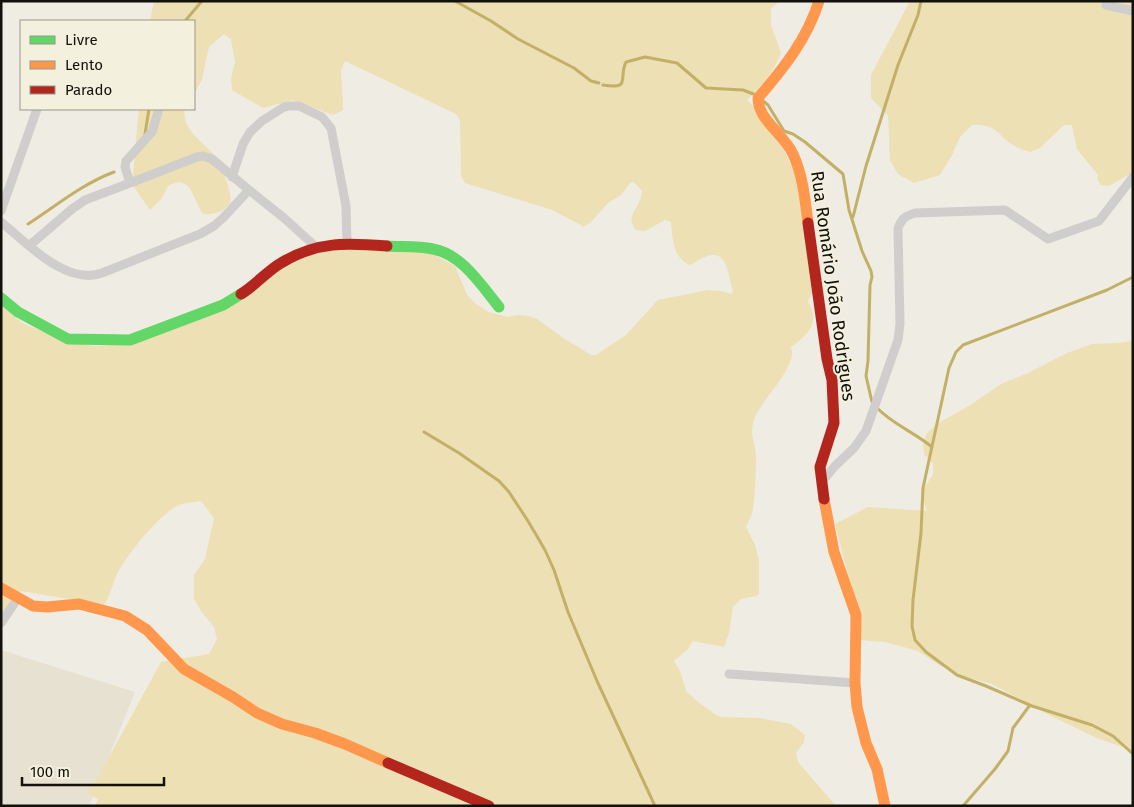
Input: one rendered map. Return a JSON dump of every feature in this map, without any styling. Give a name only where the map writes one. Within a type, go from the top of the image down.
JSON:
[{"type":"street","name":"Rua Romário João Rodrigues","points":[[819,1],[803,41],[757,101],[758,108],[787,141],[802,178],[815,277],[832,380],[834,423],[820,467],[821,484],[834,552],[856,615],[855,683],[857,707],[886,806]]},
{"type":"street","points":[[1106,5],[1133,11]]},
{"type":"street","points":[[232,177],[250,132],[262,121],[284,107],[289,106],[298,106],[322,117],[331,128],[346,206],[347,243]]},
{"type":"street","points":[[1,212],[37,110]]},
{"type":"street","points":[[130,183],[126,161],[152,132],[159,110]]},
{"type":"street","points":[[30,245],[85,200],[203,156],[212,159],[316,247]]},
{"type":"street","points":[[821,484],[835,466],[854,448],[866,431],[898,340],[900,324],[898,229],[900,221],[906,216],[915,214],[1005,210],[1048,238],[1099,221],[1133,177]]},
{"type":"street","points":[[1,222],[59,268],[83,275],[96,275],[200,234],[223,218],[249,190]]},
{"type":"street","points":[[1,298],[18,312],[68,338],[130,340],[223,305],[248,290],[280,264],[301,252],[316,247],[347,243],[434,249],[445,252],[464,267],[499,307]]},
{"type":"street","points":[[1,588],[33,606],[47,607],[79,604],[125,616],[147,630],[184,669],[257,713],[282,724],[345,744],[489,806]]},
{"type":"street","points":[[1,623],[18,598]]},
{"type":"street","points":[[729,674],[855,683]]},
{"type":"shaded area","points":[[154,1],[780,1],[771,8],[771,25],[781,53],[767,78],[747,100],[763,118],[779,141],[796,178],[805,227],[812,292],[808,302],[812,309],[813,322],[803,338],[791,347],[790,363],[759,410],[753,423],[752,434],[756,453],[755,494],[752,515],[746,527],[755,545],[759,560],[759,594],[741,599],[733,607],[729,633],[724,647],[693,641],[687,650],[674,661],[680,671],[686,691],[716,715],[722,717],[759,718],[791,724],[805,735],[804,742],[796,753],[798,762],[836,806],[95,806],[98,799],[86,792],[97,779],[161,662],[209,654],[217,639],[214,627],[194,599],[194,575],[205,559],[214,518],[201,501],[175,507],[167,513],[144,536],[124,562],[104,605],[21,591],[1,618],[1,304],[22,323],[49,334],[93,346],[133,344],[226,306],[279,267],[327,249],[427,251],[455,266],[467,295],[488,312],[508,317],[517,315],[537,319],[591,355],[596,355],[626,335],[658,300],[708,290],[732,294],[733,290],[726,264],[718,256],[704,257],[690,265],[684,262],[674,247],[671,222],[665,220],[645,231],[636,230],[631,220],[642,191],[634,182],[630,183],[621,195],[608,203],[590,223],[582,227],[552,210],[465,183],[461,176],[460,120],[456,114],[345,61],[341,70],[343,110],[333,115],[293,100],[263,108],[232,90],[231,79],[235,62],[231,39],[224,34],[209,47],[202,79],[195,93],[195,20],[150,20]]},
{"type":"shaded area","points":[[910,1],[1133,1],[1133,172],[1109,186],[1101,185],[1097,179],[1098,175],[1077,149],[1072,125],[1064,125],[1040,148],[1030,152],[1009,142],[993,128],[972,125],[960,137],[940,175],[914,183],[898,174],[890,160],[888,116],[871,98],[871,75]]},
{"type":"shaded area","points":[[139,110],[185,110],[187,125],[219,162],[231,200],[225,209],[221,211],[203,214],[187,185],[182,182],[168,186],[162,198],[150,210],[132,184]]},
{"type":"shaded area","points":[[1133,341],[1133,752],[1097,738],[1051,716],[992,684],[966,677],[939,665],[918,651],[885,642],[859,640],[857,610],[835,524],[868,507],[927,511],[921,492],[933,475],[933,464],[924,454],[923,445],[927,433],[940,422],[969,406],[1001,384],[1028,373],[1067,353],[1092,344]]},
{"type":"shaded area","points":[[1,650],[135,692],[89,806],[1,806]]},
{"type":"waterway","points":[[186,20],[202,1]]},
{"type":"waterway","points":[[455,1],[518,39],[574,68],[591,81],[599,83]]},
{"type":"waterway","points":[[853,217],[866,166],[898,65],[918,15],[921,1]]},
{"type":"waterway","points":[[603,85],[618,86],[621,84],[626,62],[645,57],[677,63],[706,88],[743,90],[756,95]]},
{"type":"waterway","points":[[762,100],[768,105],[784,131],[793,134],[805,142],[843,174],[849,210],[872,277],[870,285],[866,376],[872,402]]},
{"type":"waterway","points":[[145,134],[149,110]]},
{"type":"waterway","points":[[28,224],[80,189],[114,172]]},
{"type":"waterway","points":[[1133,277],[1107,290],[963,345],[956,352],[949,368],[923,488],[921,533],[913,600],[912,626],[915,640],[926,652],[957,675],[1032,706],[1092,725],[1113,736],[1133,754]]},
{"type":"waterway","points":[[876,407],[932,447]]},
{"type":"waterway","points":[[424,432],[459,453],[499,481],[509,492],[528,521],[554,570],[568,612],[597,681],[655,806]]},
{"type":"waterway","points":[[963,806],[1008,751],[1013,728],[1030,705]]},
{"type":"traffic: fast","points":[[387,246],[433,249],[453,257],[471,272],[499,307]]},
{"type":"traffic: fast","points":[[1,298],[18,312],[68,339],[130,340],[223,305],[241,294]]},
{"type":"traffic: slow","points":[[808,223],[803,188],[793,154],[762,113],[758,98],[794,52],[808,28],[819,1]]},
{"type":"traffic: slow","points":[[824,499],[834,552],[856,615],[855,683],[857,707],[866,743],[877,769],[885,806]]},
{"type":"traffic: slow","points":[[1,588],[33,606],[47,607],[79,604],[125,616],[147,630],[184,669],[257,713],[282,724],[345,744],[388,763]]},
{"type":"traffic: jam","points":[[808,223],[827,359],[832,380],[834,423],[820,467],[824,499]]},
{"type":"traffic: jam","points":[[241,294],[276,266],[307,251],[320,247],[345,244],[387,246]]},
{"type":"traffic: jam","points":[[388,763],[489,806]]}]
